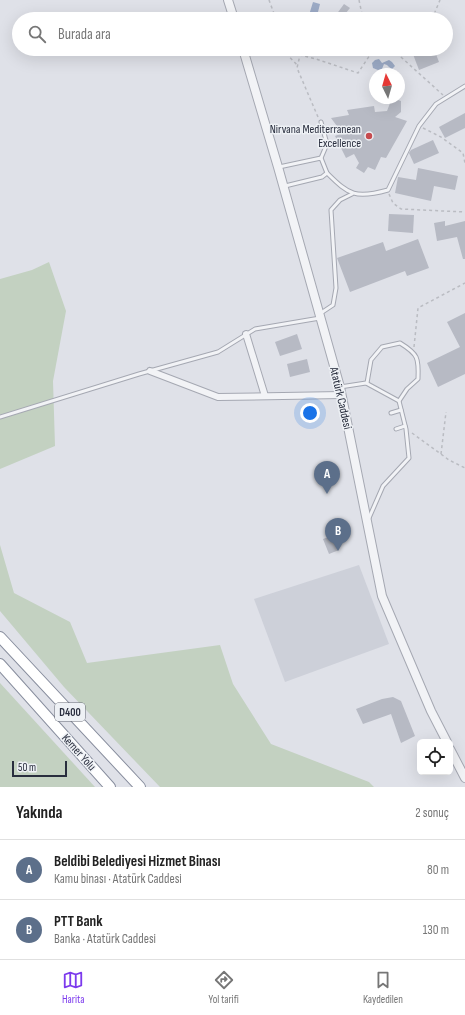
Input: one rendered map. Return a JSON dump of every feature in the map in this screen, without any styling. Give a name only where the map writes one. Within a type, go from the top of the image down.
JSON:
[{"type":"highway","name":"D400","points":[[0,637],[140,787]]},
{"type":"highway","name":"Kemer Yolu","points":[[0,664],[110,787]]},
{"type":"street","points":[[228,0],[232,12]]},
{"type":"street","name":"Atatürk Caddesi","points":[[245,56],[278,167],[340,391],[382,596],[430,711],[444,739]]},
{"type":"street","points":[[246,334],[265,396]]},
{"type":"street","points":[[150,371],[218,397],[265,396],[340,391]]},
{"type":"street","points":[[453,755],[465,778]]},
{"type":"lane","points":[[0,417],[150,371],[218,352],[255,329],[320,316],[333,305],[336,288],[331,210],[340,200],[352,194],[373,194],[388,190],[419,126],[436,104],[465,86]]},
{"type":"lane","points":[[320,122],[327,144],[321,158],[327,173],[341,187],[352,194]]},
{"type":"lane","points":[[278,167],[321,158]]},
{"type":"lane","points":[[283,186],[322,177],[327,173]]},
{"type":"lane","points":[[367,383],[371,360],[382,347],[400,343],[413,351],[419,364],[418,379],[407,389],[399,402]]},
{"type":"lane","points":[[340,391],[367,383],[399,402],[406,427],[409,458],[383,486],[367,523]]},
{"type":"lane","points":[[391,413],[401,410]]},
{"type":"lane","points":[[396,429],[406,427]]},
{"type":"path","points":[[269,0],[273,12]]},
{"type":"path","points":[[359,0],[362,12]]},
{"type":"path","points":[[435,12],[440,0]]},
{"type":"path","points":[[289,56],[298,66]]},
{"type":"path","points":[[300,56],[297,68],[305,90],[320,122]]},
{"type":"path","points":[[304,56],[358,73],[369,56]]},
{"type":"path","points":[[400,56],[446,98]]},
{"type":"path","points":[[419,126],[441,137],[463,153],[465,163]]},
{"type":"path","points":[[388,190],[393,203],[400,209],[465,212]]},
{"type":"path","points":[[413,351],[418,308],[465,283]]},
{"type":"path","points":[[441,454],[446,412]]},
{"type":"path","points":[[406,427],[441,454],[465,468]]},
{"type":"shaded area","points":[[359,565],[389,644],[285,682],[254,599]]},
{"type":"green space","points":[[49,262],[66,311],[53,381],[55,446],[0,469],[0,279],[32,270]]},
{"type":"green space","points":[[0,545],[14,593],[70,622],[87,663],[220,645],[233,684],[271,744],[369,782],[374,787],[160,787],[64,687],[0,611]]},
{"type":"green space","points":[[0,683],[95,787],[0,787]]},
{"type":"water","points":[[313,2],[320,4],[318,12],[310,12]]},
{"type":"water","points":[[379,59],[382,63],[389,60],[395,66],[390,68],[384,64],[382,68],[373,68],[372,63]]},
{"type":"building","points":[[344,4],[350,8],[347,12],[338,12]]},
{"type":"building","points":[[414,56],[437,56],[439,62],[419,70]]},
{"type":"building","points":[[390,104],[401,104],[401,112],[395,117],[407,121],[386,158],[381,157],[375,170],[368,167],[364,173],[356,168],[359,163],[354,154],[346,158],[335,136],[342,133],[331,118],[349,115],[347,110],[374,106],[375,112],[387,111]]},
{"type":"building","points":[[465,113],[465,128],[445,138],[439,127]]},
{"type":"building","points":[[433,140],[439,153],[414,164],[409,153],[411,150]]},
{"type":"building","points":[[418,168],[458,176],[455,190],[434,186],[431,201],[395,193],[398,177],[416,180]]},
{"type":"building","points":[[389,214],[414,215],[413,233],[388,231]]},
{"type":"building","points":[[445,221],[445,226],[465,221],[465,259],[463,259],[457,237],[437,241],[434,223]]},
{"type":"building","points":[[418,239],[429,268],[407,276],[405,271],[350,292],[337,258],[383,242],[386,251]]},
{"type":"building","points":[[465,313],[465,374],[438,387],[427,363],[460,347],[447,322]]},
{"type":"building","points":[[297,334],[302,349],[280,356],[275,342]]},
{"type":"building","points":[[307,359],[310,372],[290,377],[287,364]]},
{"type":"building","points":[[334,535],[339,550],[329,554],[323,539]]},
{"type":"building","points":[[393,697],[401,701],[415,736],[401,743],[391,714],[363,724],[356,709],[382,699]]},
{"type":"place","name":"Nirvana Mediterranean Excellence","points":[[369,136]]},
{"type":"place","name":"Beldibi Belediyesi Hizmet Binası","points":[[327,494]]},
{"type":"place","name":"PTT Bank","points":[[338,551]]}]
